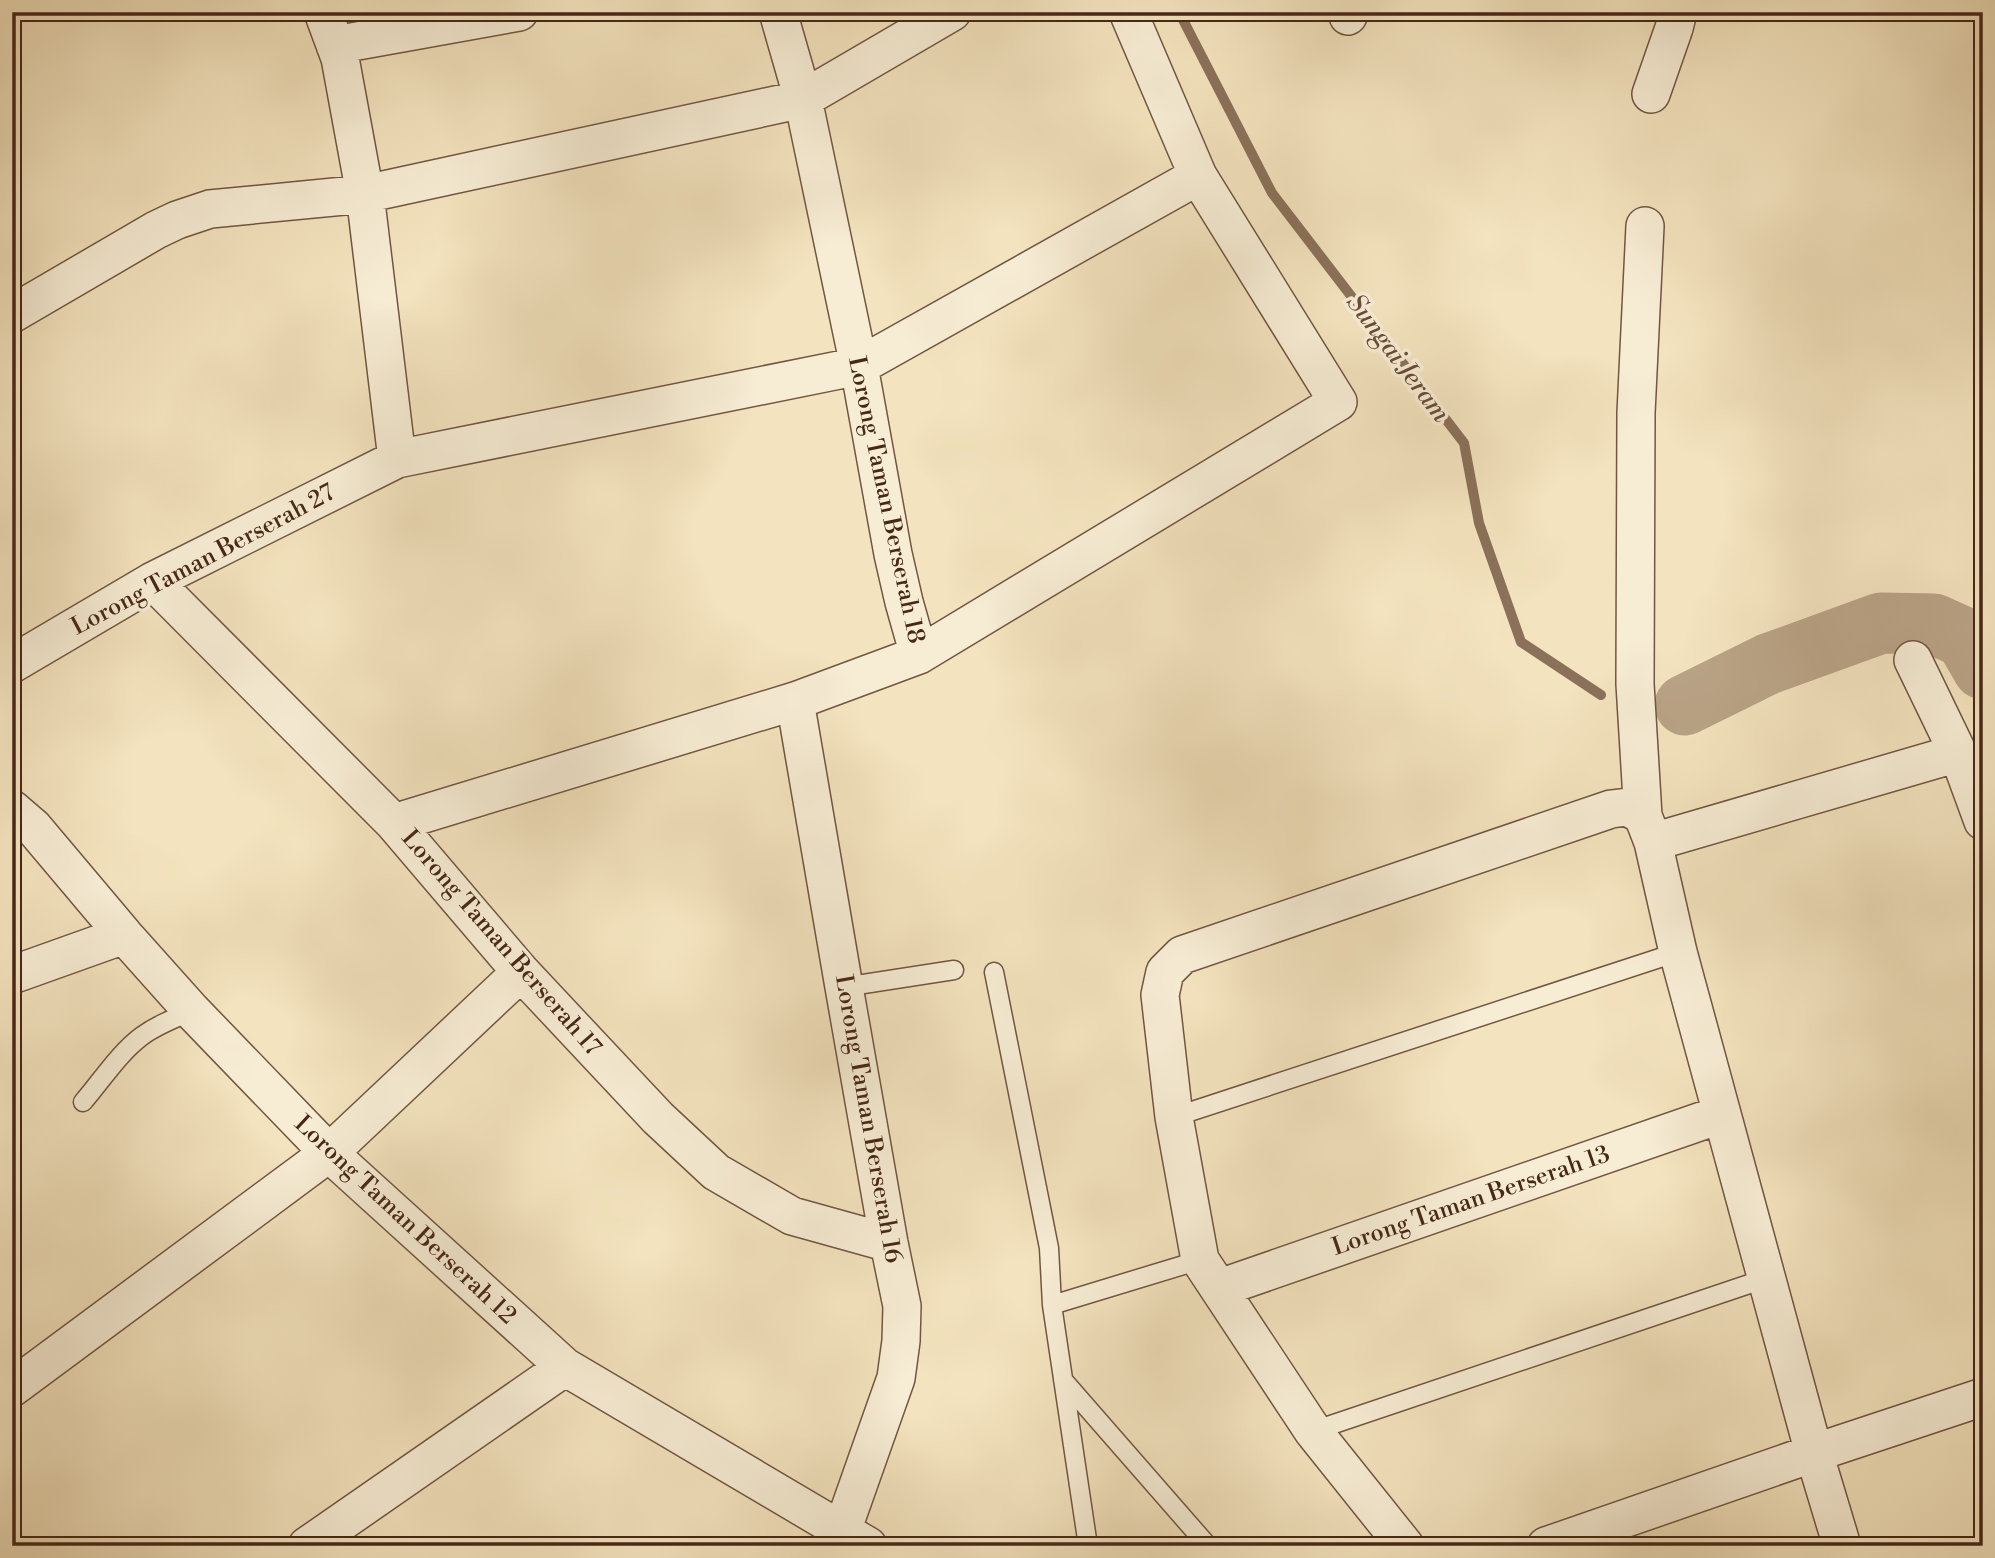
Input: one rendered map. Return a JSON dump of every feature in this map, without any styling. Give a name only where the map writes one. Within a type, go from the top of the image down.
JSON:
[{"type":"street","points":[[397,459],[365,194],[340,58],[329,29],[519,12]]},
{"type":"street","name":"Lorong Taman Berserah 18","points":[[394,823],[795,701],[919,655],[893,554],[859,366],[803,99],[778,12]]},
{"type":"street","points":[[12,314],[156,230],[209,209],[365,194],[803,99],[952,12]]},
{"type":"street","points":[[919,655],[1338,402],[1198,176],[1128,12]]},
{"type":"street","points":[[1651,94],[1678,12]]},
{"type":"street","name":"Lorong Taman Berserah 27","points":[[12,664],[153,581],[397,459],[859,366],[1198,176]]},
{"type":"street","points":[[1645,226],[1636,413],[1635,698],[1648,829],[1678,952],[1814,1453],[1842,1546]]},
{"type":"street","name":"Lorong Taman Berserah 17","points":[[153,581],[394,823],[521,972],[658,1118],[716,1172],[792,1216],[889,1243]]},
{"type":"street","points":[[1913,660],[1958,753],[1983,821]]},
{"type":"street","name":"Lorong Taman Berserah 16","points":[[795,701],[902,1306],[896,1378],[855,1538]]},
{"type":"street","points":[[1648,829],[1958,753]]},
{"type":"street","points":[[1405,1546],[1313,1431],[1210,1274],[1174,1117],[1160,995],[1165,972],[1182,955],[1611,810],[1628,807],[1648,829]]},
{"type":"street","name":"Lorong Taman Berserah 12","points":[[12,809],[33,827],[192,1011],[329,1153],[565,1367],[855,1538]]},
{"type":"street","points":[[12,975],[124,935]]},
{"type":"street","points":[[12,1388],[329,1153],[521,972]]},
{"type":"street","name":"Lorong Taman Berserah 13","points":[[1210,1274],[1722,1114]]},
{"type":"street","points":[[307,1546],[565,1367]]},
{"type":"street","points":[[1546,1546],[1983,1397]]},
{"type":"lane","points":[[1174,1117],[1678,952]]},
{"type":"lane","points":[[844,987],[954,970]]},
{"type":"lane","points":[[994,972],[1049,1248],[1052,1305],[1088,1546]]},
{"type":"lane","points":[[83,1102],[122,1055],[142,1036],[192,1011]]},
{"type":"lane","points":[[1052,1305],[1210,1274]]},
{"type":"lane","points":[[1313,1431],[1767,1278]]},
{"type":"lane","points":[[1063,1380],[1208,1546]]},
{"type":"waterway","name":"Sungai Jeram","points":[[1179,12],[1272,193],[1464,443],[1479,523],[1521,642],[1601,695]]},
{"type":"waterway","name":"Sungai Jeram","points":[[1685,705],[1768,664],[1881,623],[1934,624],[1965,638],[1983,669]]}]
